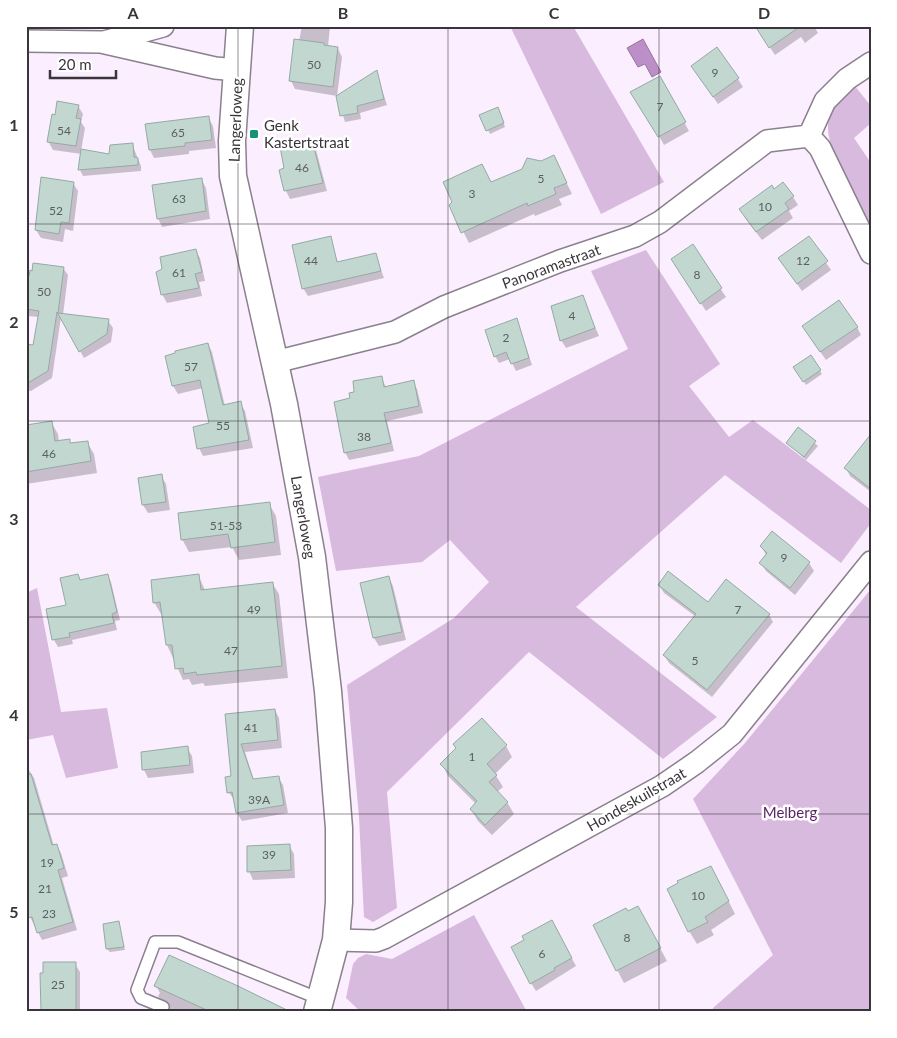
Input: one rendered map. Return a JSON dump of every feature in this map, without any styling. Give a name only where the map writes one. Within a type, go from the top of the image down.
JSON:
[{"type":"street","points":[[101,42],[164,26]]},
{"type":"street","name":"Langerloweg","points":[[240,26],[232,141],[233,176],[275,362],[312,557],[328,691],[339,828],[336,940],[319,1005]]},
{"type":"street","points":[[26,41],[101,42],[173,59],[237,70]]},
{"type":"street","points":[[871,63],[847,79],[825,101],[809,136],[820,148],[833,172],[871,253]]},
{"type":"street","name":"Panoramastraat","points":[[275,362],[395,332],[444,307],[560,261],[635,236],[660,222],[766,141],[809,136]]},
{"type":"street","name":"Hondeskuilstraat","points":[[336,940],[376,941],[384,938],[662,786],[697,762],[732,734],[871,562]]},
{"type":"lane","points":[[163,1008],[141,998],[137,990],[155,942],[178,942],[319,1005]]},
{"type":"green space","points":[[510,26],[573,26],[664,182],[601,214]]},
{"type":"green space","points":[[854,85],[871,106],[871,123],[854,138],[871,163],[871,230],[837,161],[829,137],[828,127],[834,106]]},
{"type":"green space","points":[[646,250],[720,364],[689,386],[729,437],[753,420],[871,510],[871,523],[841,563],[725,475],[576,607],[717,717],[663,759],[529,652],[387,792],[397,908],[373,922],[364,917],[359,817],[347,685],[454,618],[489,582],[450,540],[422,562],[336,571],[318,477],[419,456],[628,349],[591,271]]},
{"type":"green space","points":[[37,588],[61,712],[107,708],[118,768],[66,778],[53,735],[26,740],[26,593]]},
{"type":"green space","name":"Melberg","points":[[871,589],[871,1012],[712,1012],[713,1008],[773,955],[693,799],[745,743]]},
{"type":"green space","points":[[474,915],[527,1012],[361,1012],[346,998],[353,964],[358,958],[366,954],[392,959]]},
{"type":"shaded area","points":[[643,39],[661,72],[652,77],[645,64],[638,67],[627,48]]},
{"type":"building","points":[[755,26],[801,26],[769,48]]},
{"type":"building","points":[[294,39],[338,47],[333,87],[289,81]]},
{"type":"building","points":[[717,47],[739,78],[713,97],[691,66]]},
{"type":"building","points":[[377,70],[384,99],[357,106],[358,113],[340,116],[336,96]]},
{"type":"building","points":[[660,76],[686,122],[658,137],[630,92]]},
{"type":"building","points":[[57,101],[79,105],[76,118],[81,119],[76,146],[47,142],[52,114],[55,115]]},
{"type":"building","points":[[498,107],[504,123],[486,131],[479,115]]},
{"type":"building","points":[[209,116],[212,140],[185,143],[185,146],[149,150],[145,124]]},
{"type":"building","points":[[312,140],[323,183],[284,191],[279,170],[284,168],[280,147]]},
{"type":"building","points":[[133,143],[134,157],[138,158],[138,165],[78,170],[81,149],[109,154],[110,145]]},
{"type":"building","points":[[554,155],[567,183],[554,188],[556,194],[528,206],[527,203],[461,233],[449,205],[452,202],[443,182],[482,164],[491,182],[522,169],[527,158],[541,161]]},
{"type":"building","points":[[41,177],[74,182],[69,223],[61,222],[59,234],[35,230]]},
{"type":"building","points":[[202,178],[206,211],[157,219],[152,185]]},
{"type":"building","points":[[783,182],[794,196],[785,203],[789,209],[756,232],[739,209],[772,185],[774,189]]},
{"type":"building","points":[[331,236],[337,262],[376,253],[381,271],[302,289],[292,245]]},
{"type":"building","points":[[809,236],[828,261],[797,284],[778,258]]},
{"type":"building","points":[[693,244],[722,288],[700,304],[671,259]]},
{"type":"building","points":[[196,249],[202,272],[195,274],[199,288],[161,295],[156,272],[162,269],[160,257]]},
{"type":"building","points":[[33,263],[64,267],[58,313],[109,319],[107,334],[79,352],[57,312],[48,371],[26,384],[26,344],[33,345],[39,311],[26,309],[26,276],[29,276],[30,270],[32,271]]},
{"type":"building","points":[[583,295],[595,328],[560,341],[551,306]]},
{"type":"building","points":[[839,300],[858,327],[820,352],[802,326]]},
{"type":"building","points":[[517,318],[529,358],[511,364],[506,352],[494,357],[485,330]]},
{"type":"building","points":[[208,343],[223,405],[241,401],[249,440],[197,449],[193,427],[209,423],[200,380],[172,386],[165,356],[175,353],[175,351]]},
{"type":"building","points":[[811,355],[821,370],[803,382],[793,367]]},
{"type":"building","points":[[382,376],[384,387],[414,380],[419,406],[384,413],[391,443],[344,453],[334,402],[350,398],[349,393],[354,392],[353,381]]},
{"type":"building","points":[[52,421],[55,441],[70,439],[70,443],[88,441],[91,461],[26,472],[26,425]]},
{"type":"building","points":[[798,427],[816,441],[804,457],[786,443]]},
{"type":"building","points":[[871,434],[871,489],[844,468]]},
{"type":"building","points":[[162,474],[166,502],[142,505],[138,478]]},
{"type":"building","points":[[270,502],[275,542],[231,548],[228,534],[181,540],[178,513]]},
{"type":"building","points":[[772,531],[810,562],[790,588],[759,563],[767,553],[760,546]]},
{"type":"building","points":[[668,571],[708,602],[726,579],[770,614],[707,690],[663,655],[696,614],[658,585]]},
{"type":"building","points":[[78,574],[80,580],[108,574],[117,612],[112,614],[114,623],[69,633],[70,637],[52,640],[46,609],[66,605],[60,578]]},
{"type":"building","points":[[199,574],[201,590],[273,582],[282,666],[197,675],[196,672],[184,674],[183,668],[175,669],[172,645],[166,645],[160,602],[153,603],[151,580]]},
{"type":"building","points":[[389,576],[402,632],[373,638],[360,583]]},
{"type":"building","points":[[275,709],[278,740],[241,744],[253,779],[279,776],[284,805],[236,813],[232,792],[227,793],[225,777],[231,776],[225,714]]},
{"type":"building","points":[[482,718],[507,745],[487,764],[497,775],[489,782],[508,802],[485,825],[470,809],[477,801],[440,764],[456,748],[453,744]]},
{"type":"building","points":[[188,746],[190,765],[142,770],[141,752]]},
{"type":"building","points":[[31,774],[52,845],[57,844],[64,868],[58,870],[73,922],[37,933],[32,917],[26,918],[26,775]]},
{"type":"building","points":[[290,844],[291,870],[247,872],[247,846]]},
{"type":"building","points":[[711,866],[729,901],[705,917],[708,922],[688,932],[667,889],[678,883],[677,881]]},
{"type":"building","points":[[638,906],[661,948],[616,971],[593,925],[626,908],[628,911]]},
{"type":"building","points":[[552,920],[572,958],[530,984],[511,947],[524,940],[522,936]]},
{"type":"building","points":[[119,921],[124,947],[106,949],[103,924]]},
{"type":"building","points":[[169,955],[291,1012],[211,1012],[154,986]]},
{"type":"building","points":[[43,962],[76,962],[76,1012],[41,1012],[40,973],[43,973]]},
{"type":"place","name":"Genk Kastertstraat","points":[[254,134]]}]
